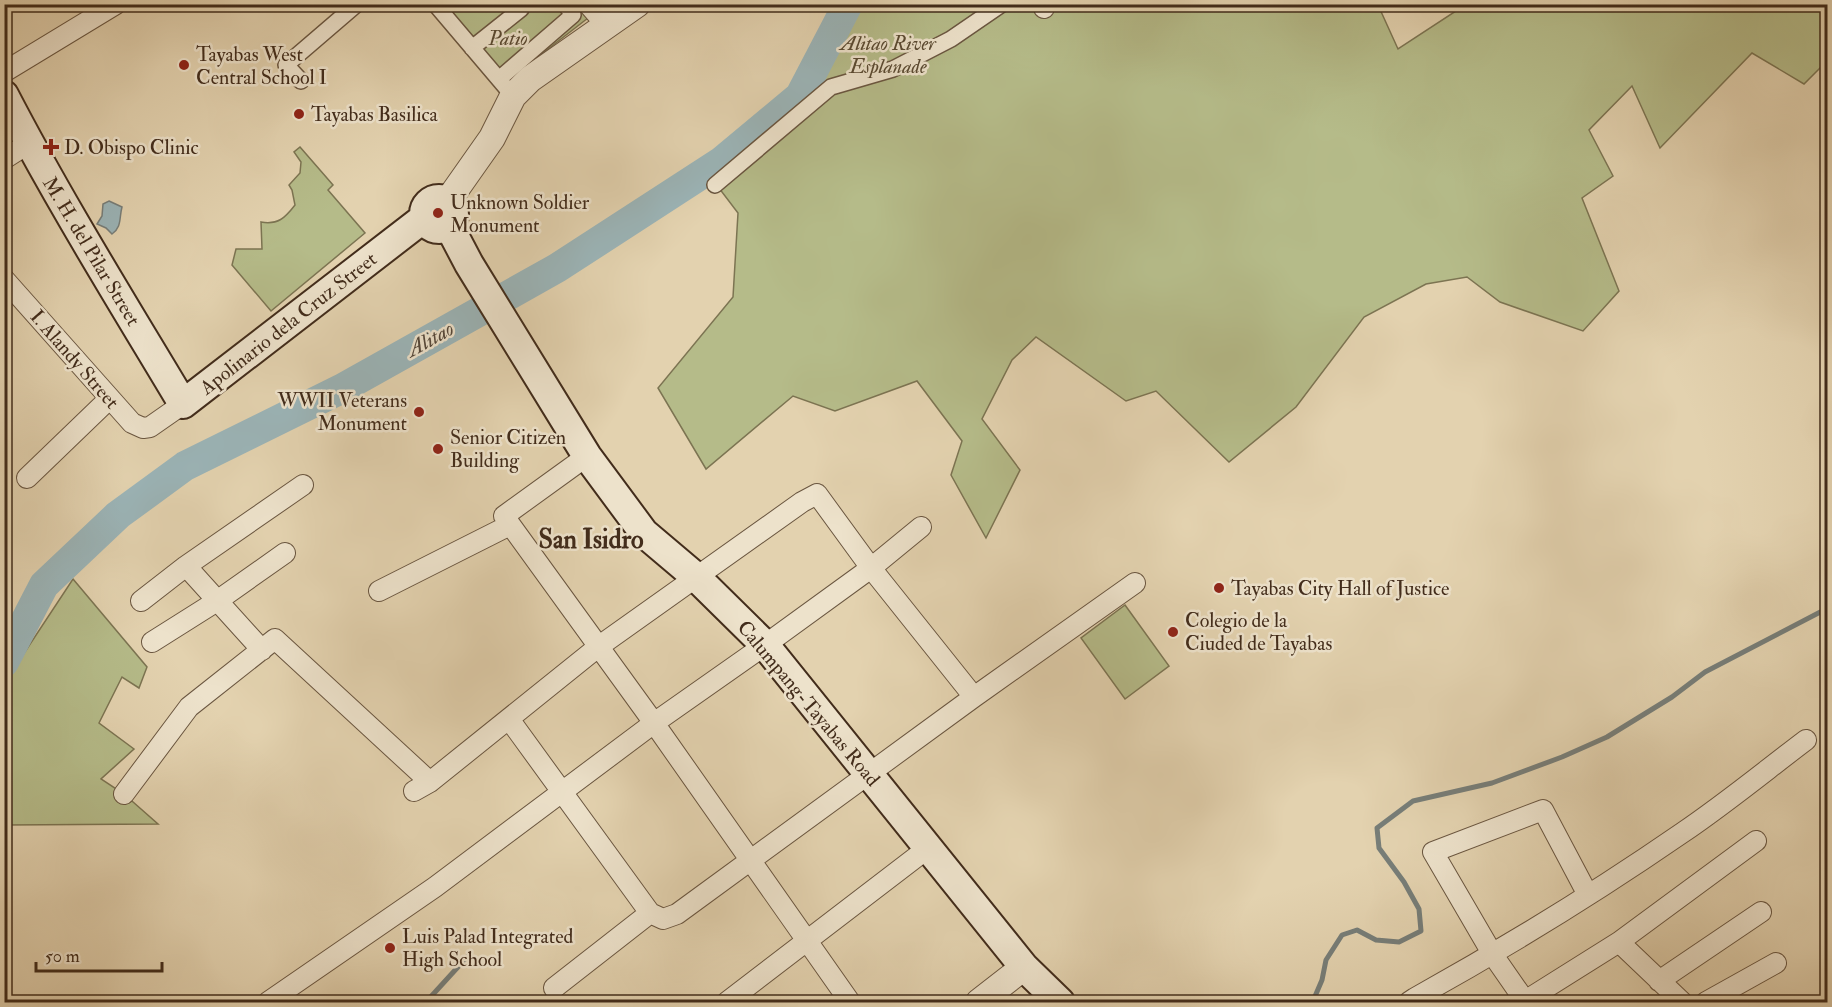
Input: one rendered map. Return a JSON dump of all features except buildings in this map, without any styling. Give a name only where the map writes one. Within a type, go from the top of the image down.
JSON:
[{"type":"main road","name":"M. H. del Pilar Street","points":[[4,95],[99,266],[183,404]]},
{"type":"main road","name":"Calumpang-Tayabas Road","points":[[440,215],[587,456],[644,533],[696,577],[765,645],[1024,967],[1060,1002]]},
{"type":"main road","name":"Apolinario dela Cruz Street","points":[[183,404],[440,215]]},
{"type":"street","points":[[301,81],[286,65],[357,4]]},
{"type":"street","points":[[435,4],[506,87],[573,15],[565,4]]},
{"type":"street","points":[[472,48],[520,9],[520,4]]},
{"type":"street","points":[[588,4],[607,26]]},
{"type":"street","name":"Apolinario dela Cruz Street","points":[[440,215],[492,138],[506,87],[530,78],[638,4]]},
{"type":"street","points":[[715,185],[831,87],[893,69],[951,39],[1002,4]]},
{"type":"street","points":[[4,72],[106,7]]},
{"type":"street","points":[[4,159],[29,143]]},
{"type":"street","name":"I. Alandy Street","points":[[4,279],[108,399],[132,423],[143,428],[150,427]]},
{"type":"street","points":[[27,478],[108,399]]},
{"type":"street","name":"Apolinario dela Cruz Street","points":[[150,427],[183,404]]},
{"type":"street","points":[[587,456],[504,516],[654,723],[850,1002]]},
{"type":"street","points":[[141,601],[186,566],[303,485]]},
{"type":"street","points":[[124,794],[189,707],[275,639],[422,786],[598,647],[802,502],[817,494],[974,697]]},
{"type":"street","points":[[379,591],[510,525]]},
{"type":"street","points":[[268,1002],[435,887],[654,723],[872,567],[921,527]]},
{"type":"street","points":[[152,642],[217,601],[285,553]]},
{"type":"street","points":[[186,566],[262,650]]},
{"type":"street","points":[[509,719],[650,913],[663,919],[677,914],[974,697],[1135,583]]},
{"type":"street","points":[[1414,1001],[1493,955],[1684,832],[1806,740]]},
{"type":"street","points":[[1588,895],[1543,810],[1432,852],[1493,955],[1525,1001],[1619,942],[1756,841]]},
{"type":"street","points":[[727,1002],[928,848]]},
{"type":"street","points":[[1659,981],[1761,912]]},
{"type":"street","points":[[554,987],[650,913]]},
{"type":"street","points":[[1619,942],[1682,1002]]},
{"type":"street","points":[[1706,1002],[1776,963]]},
{"type":"street","points":[[980,1002],[1024,967]]},
{"type":"green space","name":"Alitao River Esplanade","points":[[865,4],[881,7],[883,4],[1378,5],[1398,49],[1465,5],[1827,5],[1827,61],[1804,84],[1752,53],[1660,148],[1632,86],[1589,130],[1613,176],[1582,198],[1619,291],[1583,331],[1500,302],[1467,277],[1426,284],[1364,317],[1296,407],[1229,462],[1156,391],[1126,401],[1036,337],[1012,360],[982,419],[1020,470],[986,538],[951,475],[962,441],[917,381],[835,411],[793,396],[706,469],[658,388],[733,297],[738,213],[706,171],[722,161],[800,96],[829,40],[852,22],[858,8]]},
{"type":"green space","name":"Patio","points":[[435,5],[577,5],[588,18],[503,84]]},
{"type":"green space","points":[[300,147],[333,185],[328,190],[365,233],[271,311],[232,265],[236,249],[262,249],[261,222],[281,220],[295,205],[289,185],[300,173],[301,162],[294,152]]},
{"type":"green space","points":[[73,579],[147,667],[139,688],[122,677],[99,723],[134,749],[101,779],[124,794],[158,824],[5,825],[5,670],[13,670]]},
{"type":"green space","points":[[1125,605],[1169,666],[1125,699],[1081,638]]},
{"type":"water","points":[[109,201],[122,207],[119,225],[112,234],[97,224],[102,216],[103,204]]},
{"type":"waterway","name":"Alitao","points":[[4,662],[44,585],[118,515],[185,466],[341,389],[557,268],[722,161],[800,96],[848,4]]},
{"type":"waterway","points":[[1309,1002],[1313,1001],[1322,980],[1326,960],[1342,935],[1357,930],[1376,940],[1399,942],[1421,931],[1419,909],[1404,882],[1379,848],[1377,828],[1413,801],[1492,783],[1562,757],[1607,737],[1672,697],[1705,672],[1828,608]]},
{"type":"waterway","points":[[426,1002],[468,956]]},
{"type":"place","name":"Tayabas West Central School I","points":[[184,65]]},
{"type":"place","name":"Tayabas Basilica","points":[[299,114]]},
{"type":"place","name":"D. Obispo Clinic","points":[[51,147]]},
{"type":"place","name":"Unknown Soldier Monument","points":[[438,213]]},
{"type":"place","name":"WWII Veterans Monument","points":[[419,412]]},
{"type":"place","name":"Senior Citizen Building","points":[[438,449]]},
{"type":"place","name":"Tayabas City Hall of Justice","points":[[1219,588]]},
{"type":"place","name":"Colegio de la Ciuded de Tayabas","points":[[1173,632]]},
{"type":"place","name":"Luis Palad Integrated High School","points":[[390,948]]},
{"type":"district","name":"San Isidro","points":[[591,539]]}]
